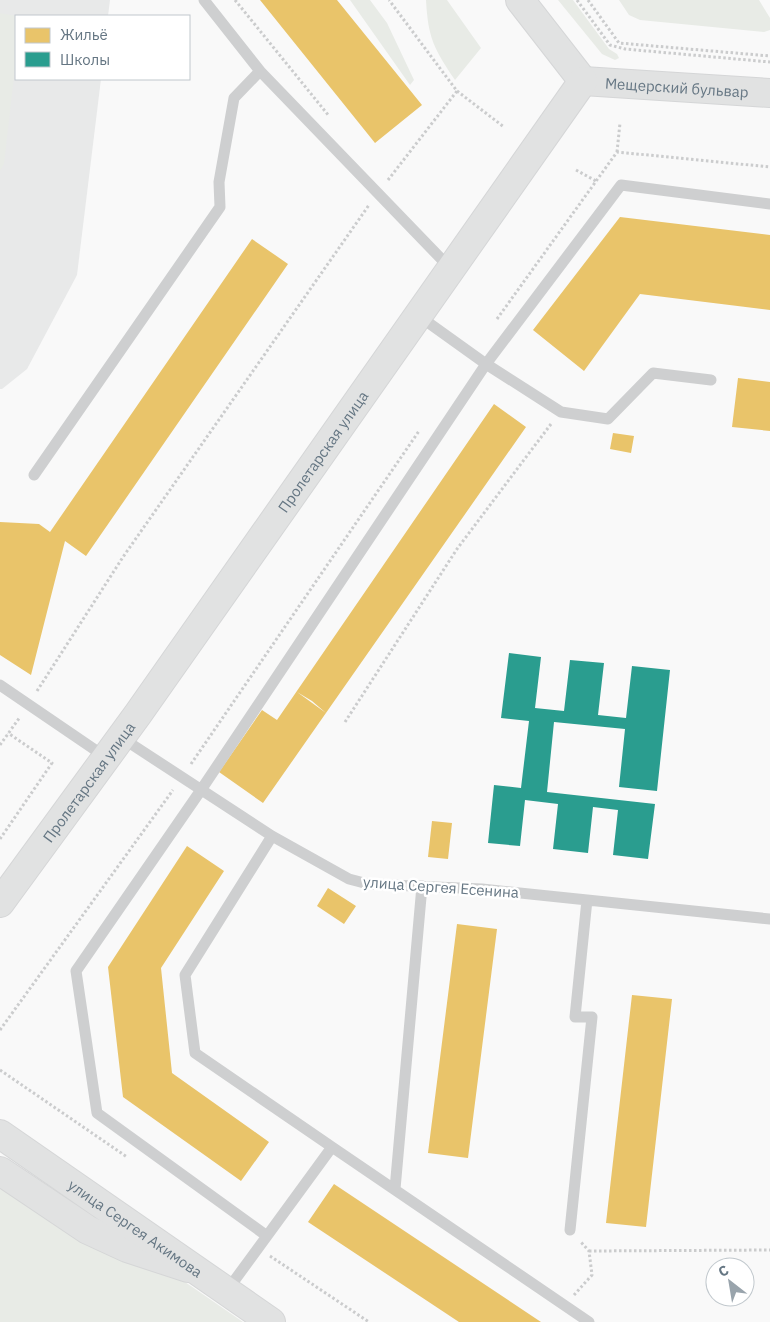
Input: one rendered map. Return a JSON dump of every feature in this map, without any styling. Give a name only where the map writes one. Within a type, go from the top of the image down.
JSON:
[{"type":"main road","points":[[520,0],[584,81]]},
{"type":"main road","name":"Мещерский бульвар","points":[[584,81],[770,93]]},
{"type":"main road","name":"Пролетарская улица","points":[[0,903],[114,748],[584,81]]},
{"type":"main road","name":"улица Сергея Акимова","points":[[0,1134],[271,1322]]},
{"type":"main road","points":[[0,1171],[88,1230],[127,1248],[199,1271]]},
{"type":"lane","points":[[204,0],[260,71],[452,270]]},
{"type":"lane","points":[[34,475],[220,206],[219,182],[234,98],[260,71]]},
{"type":"lane","points":[[266,1236],[97,1113],[76,971],[201,790],[486,364],[621,185],[770,204]]},
{"type":"lane","points":[[419,316],[486,364],[561,412],[608,419],[653,373],[711,380]]},
{"type":"lane","name":"улица Сергея Есенина","points":[[0,684],[29,704],[114,748],[182,777],[272,836],[349,879],[368,884],[482,889],[770,919]]},
{"type":"lane","points":[[272,836],[186,976],[196,1053],[589,1322]]},
{"type":"lane","points":[[394,1189],[422,886]]},
{"type":"lane","points":[[570,1230],[592,1017],[575,1016],[587,900]]},
{"type":"lane","points":[[226,1292],[332,1147]]},
{"type":"path","points":[[235,0],[335,124]]},
{"type":"path","points":[[388,0],[457,91],[504,127]]},
{"type":"path","points":[[577,0],[610,46],[770,62]]},
{"type":"path","points":[[588,0],[619,43],[770,56]]},
{"type":"path","points":[[625,49],[625,54]]},
{"type":"path","points":[[0,745],[29,704],[123,557],[378,192],[457,91]]},
{"type":"path","points":[[617,152],[620,123]]},
{"type":"path","points":[[576,170],[596,181]]},
{"type":"path","points":[[345,722],[457,549],[561,412]]},
{"type":"path","points":[[0,1030],[182,777],[422,427]]},
{"type":"path","points":[[0,839],[52,763],[8,734]]},
{"type":"path","points":[[565,1305],[592,1274],[589,1251],[570,1230]]},
{"type":"path","points":[[589,1251],[770,1250]]},
{"type":"shaded area","points":[[0,0],[110,0],[108,15],[15,15],[15,80],[101,80],[77,275],[27,369],[0,389]]},
{"type":"shaded area","points":[[350,0],[370,0],[387,23],[414,80],[410,85]]},
{"type":"shaded area","points":[[426,0],[447,0],[481,48],[455,80],[433,43],[428,24]]},
{"type":"shaded area","points":[[558,0],[573,0],[609,49],[617,54],[619,58],[615,60],[602,54]]},
{"type":"shaded area","points":[[619,0],[759,0],[770,18],[770,30],[764,32],[640,20],[629,15]]},
{"type":"shaded area","points":[[0,13],[15,16],[15,68],[4,164],[0,171]]},
{"type":"shaded area","points":[[0,1180],[172,1273],[243,1322],[0,1322]]},
{"type":"building: Жильё","points":[[260,0],[337,0],[422,105],[375,143]]},
{"type":"building: Жильё","points":[[620,217],[770,235],[770,310],[640,294],[584,371],[533,330]]},
{"type":"building: Жильё","points":[[252,239],[288,264],[86,556],[65,541],[31,675],[0,655],[0,522],[39,524],[50,532]]},
{"type":"building: Жильё","points":[[738,378],[770,382],[770,431],[732,427]]},
{"type":"building: Жильё","points":[[494,404],[526,427],[326,713],[263,803],[219,772],[262,710],[277,720]],"holes":[[[297,692],[312,701],[326,713]]]},
{"type":"building: Жильё","points":[[613,433],[634,436],[631,453],[610,449]]},
{"type":"building: Жильё","points":[[432,821],[452,823],[448,859],[428,857]]},
{"type":"building: Жильё","points":[[187,846],[224,871],[161,968],[172,1073],[269,1142],[241,1181],[123,1097],[108,967]]},
{"type":"building: Жильё","points":[[328,888],[356,906],[344,924],[317,906]]},
{"type":"building: Жильё","points":[[457,924],[497,929],[468,1158],[428,1153]]},
{"type":"building: Жильё","points":[[632,995],[672,999],[646,1227],[606,1223]]},
{"type":"building: Жильё","points":[[334,1184],[541,1322],[459,1322],[308,1222]]},
{"type":"building: Школы","points":[[509,653],[541,657],[535,708],[564,711],[570,660],[604,663],[598,715],[626,718],[632,666],[670,670],[657,791],[619,787],[625,729],[554,722],[547,792],[655,804],[648,859],[613,855],[618,810],[593,807],[588,853],[553,849],[558,804],[525,800],[520,846],[488,843],[494,785],[521,788],[529,721],[501,718]]}]
